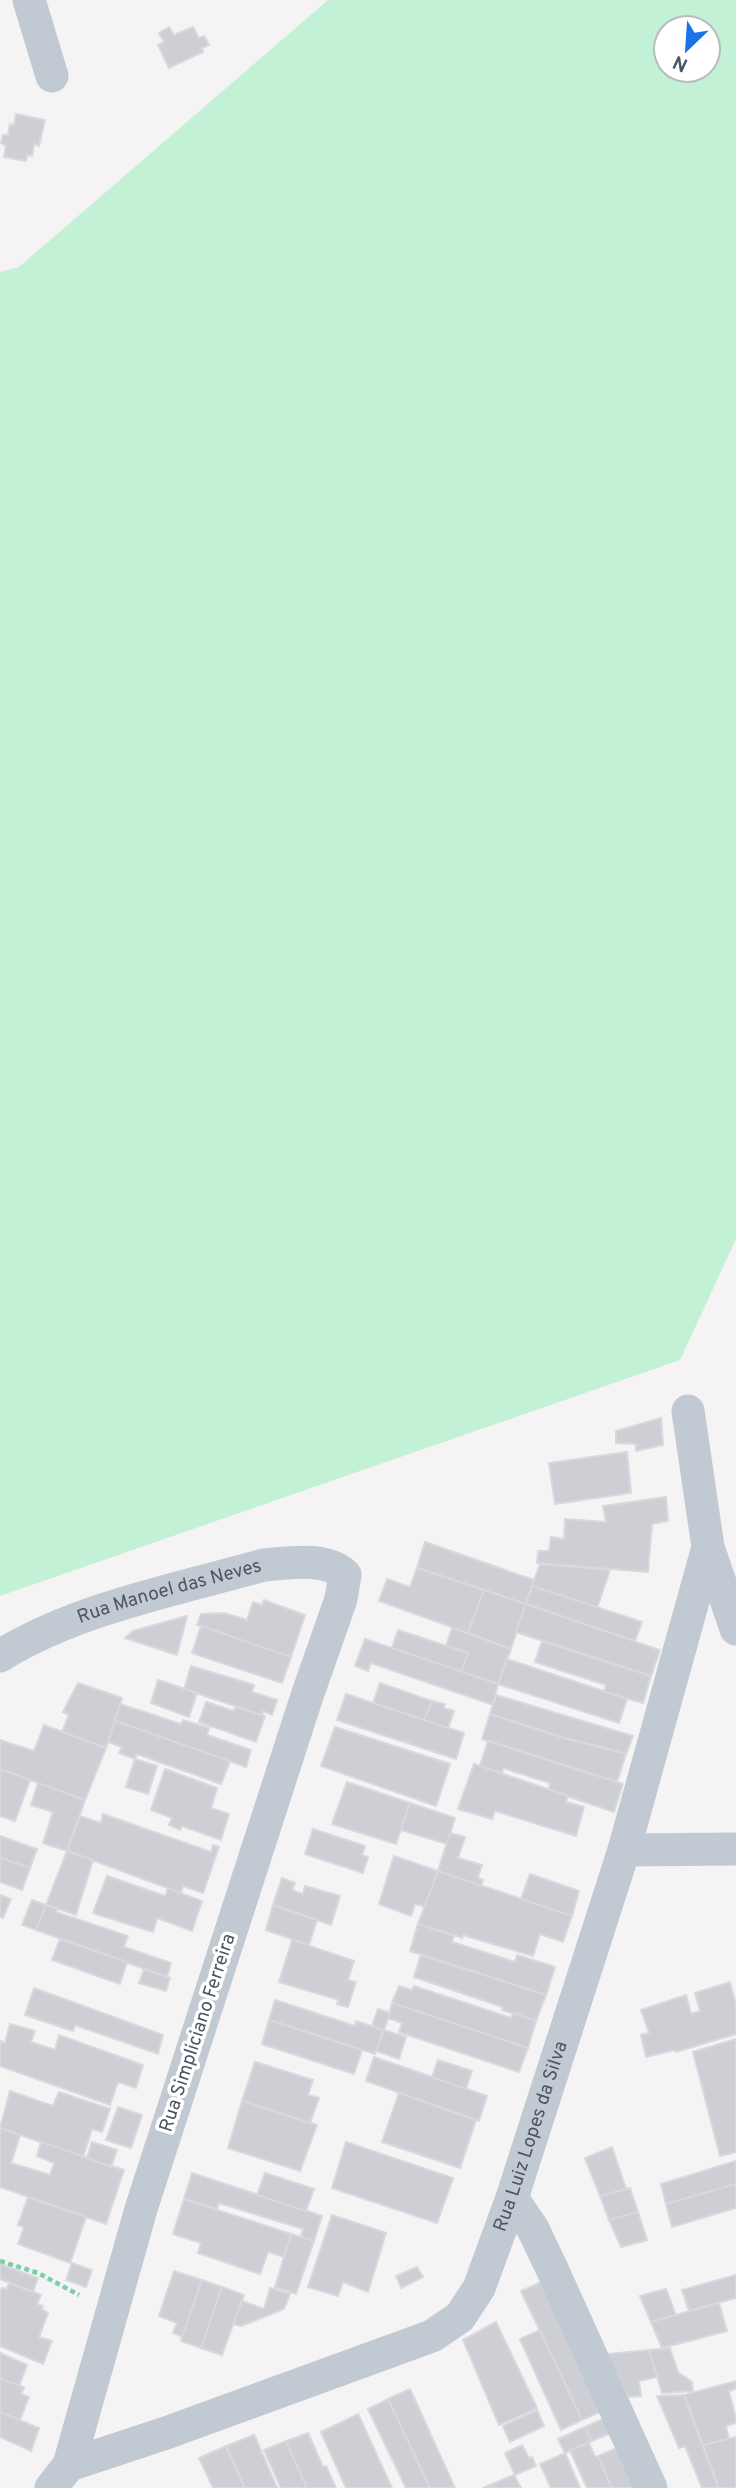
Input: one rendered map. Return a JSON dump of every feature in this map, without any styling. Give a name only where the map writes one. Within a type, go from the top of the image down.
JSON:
[{"type":"street","points":[[29,0],[52,76]]},
{"type":"street","points":[[688,1411],[708,1547],[736,1629]]},
{"type":"street","name":"Rua Luiz Lopes da Silva","points":[[60,2477],[166,2433],[432,2336],[460,2317],[479,2288],[512,2198],[624,1850],[708,1547]]},
{"type":"street","name":"Rua Manoel das Neves","points":[[0,1656],[23,1642],[80,1618],[264,1565],[331,1565],[345,1575]]},
{"type":"street","name":"Rua Simpliciano Ferreira","points":[[60,2477],[141,2209],[341,1599],[345,1575]]},
{"type":"street","points":[[624,1850],[736,1849]]},
{"type":"street","points":[[512,2198],[533,2229],[651,2488]]},
{"type":"path","points":[[0,2261],[38,2273],[111,2311]]},
{"type":"green space","points":[[328,0],[736,0],[736,1239],[680,1360],[0,1596],[0,272],[19,267]]},
{"type":"building","points":[[169,27],[174,35],[193,27],[199,38],[204,36],[209,45],[202,48],[203,52],[169,68],[158,45],[164,42],[159,33]]},
{"type":"building","points":[[16,114],[45,120],[39,146],[34,144],[32,156],[27,155],[26,161],[4,157],[6,146],[1,143],[3,135],[8,135],[10,124],[14,125]]},
{"type":"building","points":[[661,1418],[663,1445],[636,1451],[636,1444],[616,1443],[616,1431]]},
{"type":"building","points":[[627,1452],[631,1493],[555,1504],[549,1463]]},
{"type":"building","points":[[666,1497],[668,1521],[652,1524],[648,1572],[537,1563],[538,1551],[549,1551],[551,1537],[564,1539],[565,1519],[606,1522],[603,1506]]},
{"type":"building","points":[[425,1542],[534,1580],[526,1604],[417,1568]]},
{"type":"building","points":[[540,1564],[610,1570],[597,1608],[532,1586]]},
{"type":"building","points":[[417,1568],[484,1590],[468,1633],[379,1601],[387,1579],[410,1587]]},
{"type":"building","points":[[532,1586],[642,1622],[635,1641],[526,1604]]},
{"type":"building","points":[[484,1590],[526,1604],[511,1649],[468,1633]]},
{"type":"building","points":[[264,1600],[305,1615],[291,1657],[197,1625],[201,1614],[224,1613],[247,1620],[253,1602],[262,1605]]},
{"type":"building","points":[[526,1604],[660,1650],[651,1676],[516,1632]]},
{"type":"building","points":[[187,1616],[177,1655],[125,1638],[133,1631]]},
{"type":"building","points":[[201,1626],[291,1657],[282,1683],[192,1653]]},
{"type":"building","points":[[452,1628],[511,1649],[498,1684],[461,1672],[468,1653],[446,1646]]},
{"type":"building","points":[[398,1630],[468,1653],[461,1672],[392,1648]]},
{"type":"building","points":[[365,1639],[498,1684],[493,1705],[371,1663],[368,1671],[355,1666]]},
{"type":"building","points":[[542,1641],[651,1676],[643,1703],[604,1692],[606,1685],[535,1662]]},
{"type":"building","points":[[507,1659],[627,1699],[619,1723],[498,1684]]},
{"type":"building","points":[[191,1666],[254,1685],[252,1692],[277,1700],[272,1715],[263,1711],[262,1715],[184,1689]]},
{"type":"building","points":[[158,1680],[197,1693],[189,1717],[151,1703]]},
{"type":"building","points":[[78,1683],[122,1698],[106,1748],[62,1732],[69,1715],[63,1712]]},
{"type":"building","points":[[380,1683],[432,1701],[424,1720],[373,1703]]},
{"type":"building","points":[[346,1694],[464,1733],[456,1759],[337,1720]]},
{"type":"building","points":[[496,1695],[633,1736],[626,1754],[561,1737],[490,1714]]},
{"type":"building","points":[[432,1701],[445,1704],[444,1708],[454,1711],[448,1728],[424,1720]]},
{"type":"building","points":[[206,1702],[234,1711],[235,1707],[265,1716],[256,1742],[199,1722]]},
{"type":"building","points":[[120,1704],[181,1724],[183,1720],[209,1728],[207,1735],[251,1750],[246,1767],[115,1721]]},
{"type":"building","points":[[490,1714],[626,1754],[617,1782],[482,1739]]},
{"type":"building","points":[[115,1721],[230,1761],[221,1784],[137,1754],[135,1759],[119,1753],[122,1747],[108,1742]]},
{"type":"building","points":[[44,1725],[106,1748],[85,1800],[0,1769],[0,1740],[34,1751]]},
{"type":"building","points":[[335,1727],[450,1764],[436,1806],[321,1766]]},
{"type":"building","points":[[488,1741],[623,1784],[614,1812],[549,1790],[550,1783],[503,1768],[502,1774],[480,1766]]},
{"type":"building","points":[[135,1759],[157,1766],[148,1794],[126,1787]]},
{"type":"building","points":[[474,1764],[568,1796],[566,1802],[584,1807],[576,1836],[495,1811],[492,1819],[458,1809]]},
{"type":"building","points":[[0,1769],[30,1780],[15,1821],[0,1816]]},
{"type":"building","points":[[165,1769],[217,1788],[211,1808],[229,1814],[221,1840],[182,1826],[180,1830],[169,1825],[172,1818],[151,1810]]},
{"type":"building","points":[[347,1782],[410,1803],[396,1844],[332,1824]]},
{"type":"building","points":[[38,1783],[85,1800],[67,1851],[43,1843],[53,1812],[31,1805]]},
{"type":"building","points":[[410,1803],[455,1818],[447,1844],[401,1830]]},
{"type":"building","points":[[103,1814],[211,1852],[213,1845],[219,1847],[203,1893],[183,1886],[181,1893],[67,1851],[80,1816],[101,1823]]},
{"type":"building","points":[[313,1829],[365,1846],[362,1855],[368,1857],[363,1873],[305,1854]]},
{"type":"building","points":[[450,1833],[465,1837],[458,1858],[482,1865],[478,1878],[483,1880],[481,1886],[438,1871]]},
{"type":"building","points":[[0,1836],[37,1849],[30,1868],[0,1858]]},
{"type":"building","points":[[67,1851],[93,1860],[76,1915],[46,1905]]},
{"type":"building","points":[[394,1856],[438,1871],[425,1907],[415,1904],[411,1916],[379,1904]]},
{"type":"building","points":[[0,1858],[30,1868],[22,1890],[0,1882]]},
{"type":"building","points":[[438,1871],[572,1916],[563,1942],[540,1934],[533,1956],[418,1924]]},
{"type":"building","points":[[530,1874],[579,1891],[572,1916],[521,1899]]},
{"type":"building","points":[[107,1876],[165,1896],[168,1888],[202,1901],[192,1931],[157,1918],[153,1932],[93,1913]]},
{"type":"building","points":[[282,1878],[295,1883],[292,1890],[303,1894],[305,1886],[340,1896],[331,1925],[273,1905]]},
{"type":"building","points":[[0,1895],[11,1899],[3,1918],[0,1917]]},
{"type":"building","points":[[32,1900],[46,1905],[36,1930],[22,1925]]},
{"type":"building","points":[[46,1905],[57,1909],[56,1912],[128,1936],[124,1947],[171,1963],[167,1977],[36,1930]]},
{"type":"building","points":[[273,1905],[317,1920],[309,1945],[266,1930]]},
{"type":"building","points":[[418,1924],[454,1936],[452,1942],[515,1962],[517,1955],[555,1967],[546,1995],[410,1951]]},
{"type":"building","points":[[60,1939],[127,1962],[120,1984],[52,1960]]},
{"type":"building","points":[[292,1940],[354,1961],[348,1980],[356,1982],[348,2007],[337,2004],[339,2000],[279,1982]]},
{"type":"building","points":[[421,1955],[546,1995],[536,2021],[414,1977]]},
{"type":"building","points":[[144,1969],[170,1978],[166,1991],[139,1983]]},
{"type":"building","points":[[730,1982],[736,2005],[736,2034],[676,2052],[675,2050],[646,2057],[641,2035],[649,2033],[641,2010],[686,1995],[691,2014],[700,2011],[695,1993]]},
{"type":"building","points":[[399,1986],[412,1990],[414,1986],[511,2018],[514,2013],[536,2021],[528,2048],[392,2003]]},
{"type":"building","points":[[34,1988],[163,2035],[158,2054],[75,2025],[73,2031],[25,2015]]},
{"type":"building","points":[[275,2000],[355,2026],[356,2021],[384,2030],[375,2054],[269,2020]]},
{"type":"building","points":[[392,2003],[528,2048],[519,2072],[399,2032],[402,2023],[388,2018]]},
{"type":"building","points":[[378,2009],[390,2013],[384,2030],[372,2026]]},
{"type":"building","points":[[269,2020],[362,2050],[354,2074],[262,2044]]},
{"type":"building","points":[[10,2024],[35,2031],[31,2042],[55,2050],[59,2035],[143,2065],[136,2088],[118,2082],[110,2105],[0,2066],[0,2043],[5,2043]]},
{"type":"building","points":[[384,2030],[406,2037],[399,2059],[376,2051]]},
{"type":"building","points":[[736,2039],[736,2152],[720,2156],[693,2052]]},
{"type":"building","points":[[374,2057],[487,2096],[479,2121],[366,2081]]},
{"type":"building","points":[[438,2060],[472,2071],[466,2089],[432,2077]]},
{"type":"building","points":[[255,2062],[313,2080],[308,2095],[319,2098],[310,2123],[242,2101]]},
{"type":"building","points":[[10,2091],[53,2106],[59,2092],[110,2109],[102,2132],[92,2129],[83,2157],[0,2128]]},
{"type":"building","points":[[399,2093],[476,2120],[460,2168],[382,2142]]},
{"type":"building","points":[[242,2101],[317,2125],[300,2171],[228,2148]]},
{"type":"building","points":[[118,2107],[142,2115],[131,2148],[106,2140]]},
{"type":"building","points":[[0,2128],[20,2135],[11,2163],[50,2175],[54,2163],[37,2156],[41,2142],[124,2170],[106,2224],[0,2187]]},
{"type":"building","points":[[92,2142],[117,2150],[111,2167],[87,2158]]},
{"type":"building","points":[[346,2142],[453,2178],[437,2223],[332,2188]]},
{"type":"building","points":[[612,2147],[626,2189],[600,2196],[585,2158]]},
{"type":"building","points":[[736,2161],[736,2184],[666,2204],[661,2184]]},
{"type":"building","points":[[192,2173],[322,2216],[314,2241],[301,2237],[303,2229],[219,2203],[217,2209],[184,2199]]},
{"type":"building","points":[[265,2173],[314,2189],[306,2211],[257,2195]]},
{"type":"building","points":[[736,2184],[736,2208],[672,2227],[666,2204]]},
{"type":"building","points":[[630,2188],[638,2212],[609,2220],[600,2196]]},
{"type":"building","points":[[28,2197],[86,2217],[70,2263],[18,2244],[24,2227],[18,2225]]},
{"type":"building","points":[[184,2199],[291,2234],[284,2257],[268,2252],[260,2274],[198,2253],[201,2243],[173,2234]]},
{"type":"building","points":[[638,2212],[647,2240],[621,2247],[609,2220]]},
{"type":"building","points":[[332,2215],[386,2233],[368,2292],[343,2282],[338,2296],[308,2287]]},
{"type":"building","points":[[291,2234],[314,2241],[296,2294],[275,2287]]},
{"type":"building","points":[[72,2263],[92,2270],[86,2287],[66,2280]]},
{"type":"building","points":[[0,2264],[38,2278],[33,2292],[0,2279]]},
{"type":"building","points":[[417,2267],[423,2277],[401,2288],[396,2276]]},
{"type":"building","points":[[174,2271],[202,2280],[183,2337],[173,2333],[177,2323],[159,2316]]},
{"type":"building","points":[[736,2275],[736,2298],[689,2311],[682,2290]]},
{"type":"building","points":[[202,2280],[222,2287],[201,2348],[181,2341]]},
{"type":"building","points":[[544,2281],[602,2411],[582,2420],[521,2291]]},
{"type":"building","points":[[9,2283],[41,2295],[37,2304],[43,2306],[42,2309],[48,2313],[39,2337],[52,2341],[43,2364],[0,2346],[0,2292],[2,2288],[7,2289]]},
{"type":"building","points":[[222,2287],[244,2295],[222,2355],[201,2348]]},
{"type":"building","points":[[270,2288],[290,2294],[284,2309],[241,2326],[233,2324],[242,2301],[264,2309]]},
{"type":"building","points":[[666,2289],[676,2315],[651,2322],[640,2296]]},
{"type":"building","points":[[719,2303],[727,2331],[662,2348],[651,2322]]},
{"type":"building","points":[[496,2322],[537,2408],[499,2425],[463,2340]]},
{"type":"building","points":[[540,2330],[582,2420],[561,2430],[520,2339]]},
{"type":"building","points":[[670,2348],[678,2372],[692,2382],[693,2391],[662,2393],[649,2350]]},
{"type":"building","points":[[649,2350],[657,2377],[639,2381],[641,2396],[628,2397],[607,2354]]},
{"type":"building","points":[[0,2353],[27,2365],[19,2386],[0,2379]]},
{"type":"building","points":[[0,2379],[24,2387],[21,2394],[29,2397],[20,2420],[0,2412]]},
{"type":"building","points":[[736,2381],[736,2389],[729,2391],[736,2423],[726,2426],[729,2439],[703,2445],[684,2395]]},
{"type":"building","points":[[410,2389],[455,2488],[430,2488],[388,2399]]},
{"type":"building","points":[[684,2395],[719,2488],[702,2488],[685,2446],[679,2448],[657,2396]]},
{"type":"building","points":[[388,2399],[430,2488],[406,2488],[368,2409]]},
{"type":"building","points":[[537,2410],[544,2426],[510,2442],[503,2426]]},
{"type":"building","points":[[0,2412],[39,2428],[31,2451],[0,2437]]},
{"type":"building","points":[[358,2414],[392,2488],[346,2488],[321,2432]]},
{"type":"building","points":[[610,2416],[616,2431],[592,2441],[585,2427]]},
{"type":"building","points":[[585,2427],[592,2441],[565,2453],[558,2439]]},
{"type":"building","points":[[308,2433],[336,2488],[307,2488],[286,2441]]},
{"type":"building","points":[[254,2435],[277,2488],[245,2488],[226,2446]]},
{"type":"building","points":[[736,2437],[736,2488],[719,2488],[703,2445]]},
{"type":"building","points":[[286,2441],[307,2488],[281,2488],[264,2450]]},
{"type":"building","points":[[589,2443],[612,2488],[587,2488],[570,2450]]},
{"type":"building","points":[[522,2445],[536,2466],[515,2475],[505,2453]]},
{"type":"building","points":[[226,2446],[245,2488],[213,2488],[199,2458]]},
{"type":"building","points":[[619,2447],[637,2488],[612,2488],[598,2456]]},
{"type":"building","points":[[565,2453],[580,2488],[551,2488],[540,2464]]},
{"type":"building","points":[[514,2475],[521,2488],[483,2488]]}]
